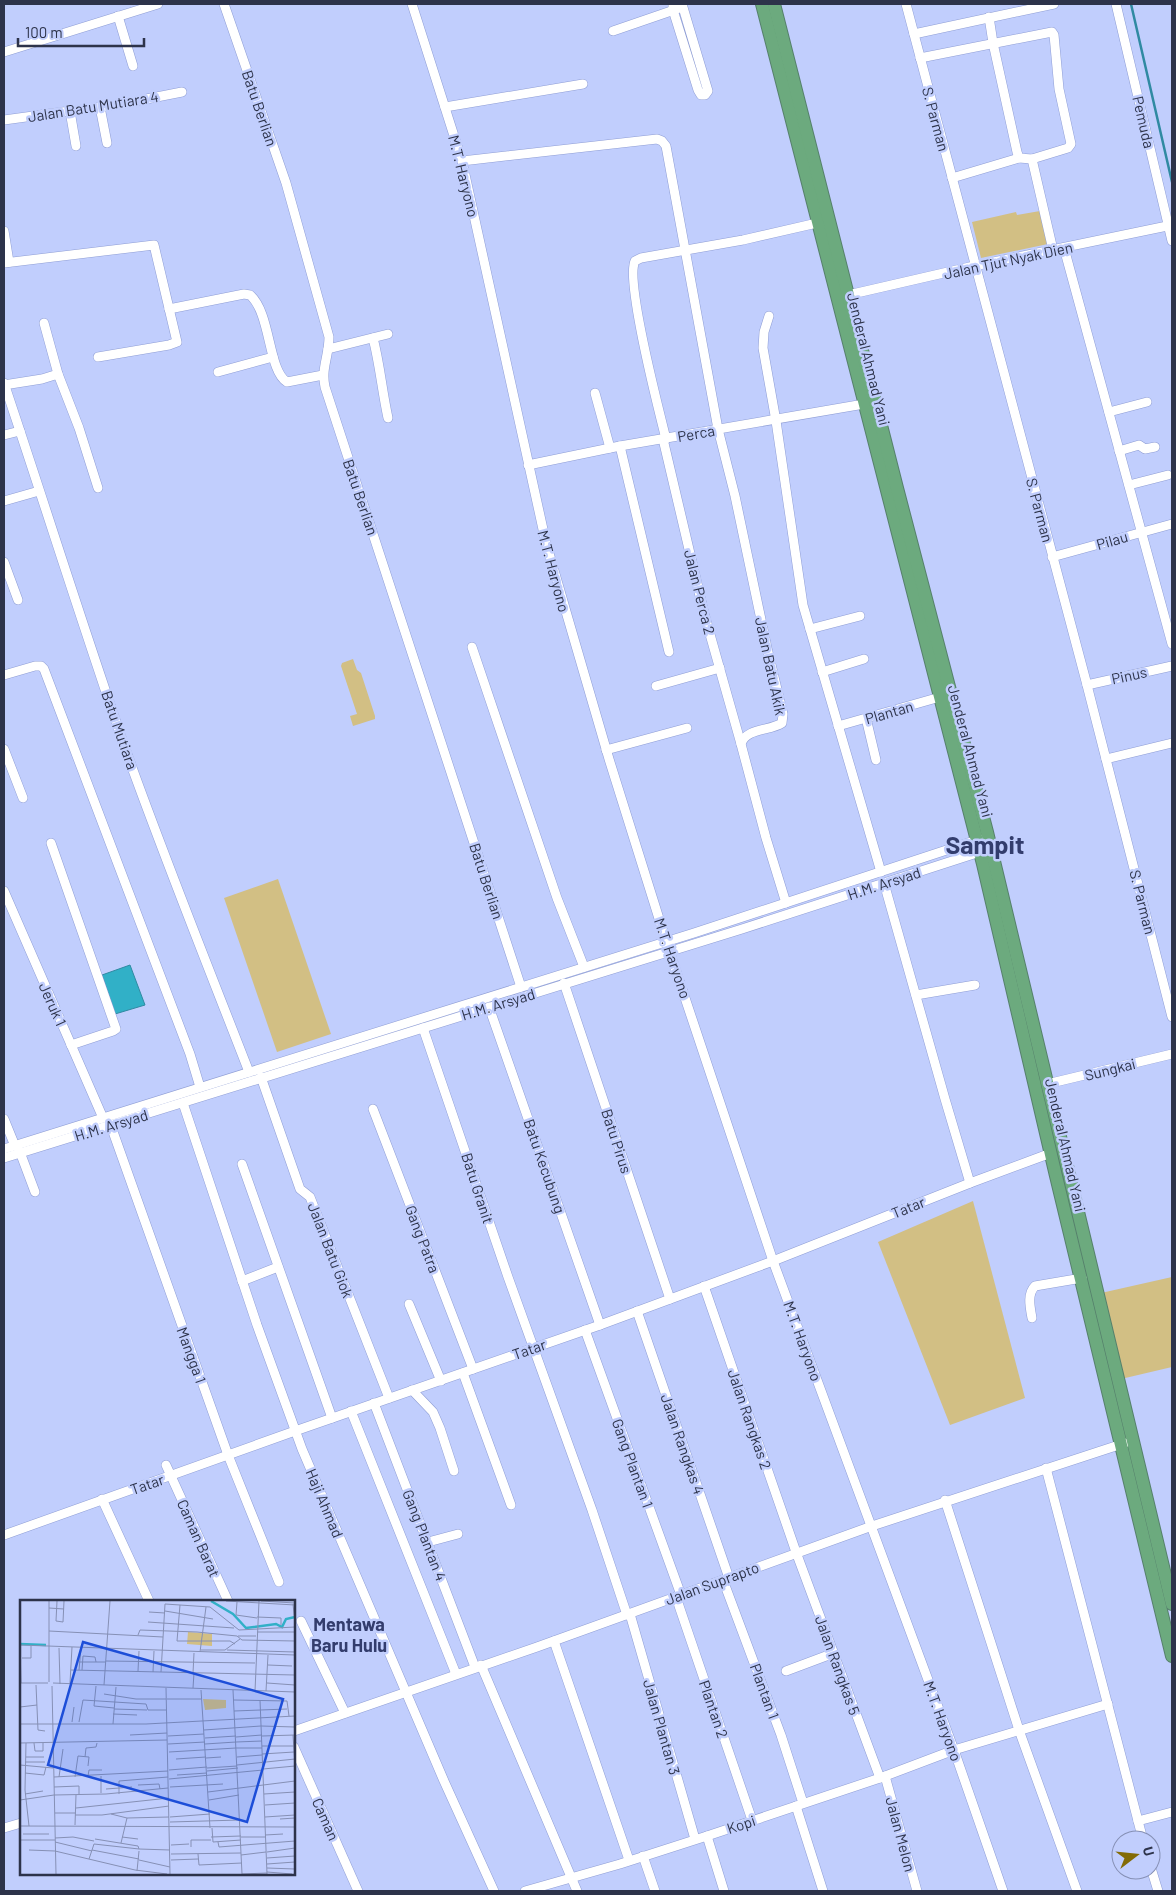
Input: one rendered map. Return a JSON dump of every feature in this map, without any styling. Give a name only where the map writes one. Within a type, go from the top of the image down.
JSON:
[{"type":"highway","name":"Jenderal Ahmad Yani","points":[[762,4],[864,404],[894,499]]},
{"type":"highway","name":"Jenderal Ahmad Yani","points":[[774,4],[848,295],[894,499],[1047,1084],[1127,1442],[1172,1656]]},
{"type":"highway","name":"Jenderal Ahmad Yani","points":[[941,680],[940,697],[984,845],[1051,1153],[1082,1278],[1172,1604]]},
{"type":"street","points":[[4,52],[158,4]]},
{"type":"street","name":"Batu Berlian","points":[[224,4],[288,189],[329,338],[322,375],[344,448],[372,526],[521,987]]},
{"type":"street","name":"M.T. Haryono","points":[[412,4],[462,161],[554,577],[606,750],[666,941],[773,1260],[954,1750],[1003,1891]]},
{"type":"street","name":"S. Parman","points":[[906,4],[1106,759],[1172,1017]]},
{"type":"street","points":[[914,34],[1054,4]]},
{"type":"street","name":"Pemuda","points":[[1116,4],[1170,226],[1172,241]]},
{"type":"street","points":[[614,31],[673,7],[682,5],[708,91],[705,95],[701,95],[698,90],[673,7]]},
{"type":"street","points":[[118,16],[132,66]]},
{"type":"street","points":[[989,17],[1019,158]]},
{"type":"street","points":[[920,58],[1048,32],[1052,32],[1054,35],[1059,89],[1071,144],[1068,148],[1032,160],[1019,158],[952,178]]},
{"type":"street","points":[[445,107],[583,84]]},
{"type":"street","name":"Jalan Batu Mutiara 4","points":[[4,120],[121,104],[182,92]]},
{"type":"street","points":[[100,106],[107,143]]},
{"type":"street","points":[[70,111],[76,146]]},
{"type":"street","points":[[462,161],[657,139],[662,141],[668,153],[718,429]]},
{"type":"street","points":[[1032,160],[1053,250]]},
{"type":"street","points":[[686,250],[743,240],[817,223]]},
{"type":"street","name":"Jalan Tjut Nyak Dien","points":[[848,295],[974,266],[1170,226]]},
{"type":"street","points":[[4,231],[7,262],[154,245],[177,342],[175,344],[98,357]]},
{"type":"street","points":[[1064,248],[1172,644]]},
{"type":"street","name":"Jalan Perca 2","points":[[686,250],[641,258],[634,261],[632,265],[644,344],[664,439],[704,613],[741,744]]},
{"type":"street","points":[[169,309],[244,294],[250,295],[260,307],[274,357],[282,377],[287,382],[322,375]]},
{"type":"street","points":[[769,316],[764,332],[763,348],[776,420],[803,605],[881,872]]},
{"type":"street","points":[[44,323],[58,374],[79,428],[98,488]]},
{"type":"street","points":[[328,349],[388,334]]},
{"type":"street","points":[[373,338],[381,371],[382,389],[388,418]]},
{"type":"street","points":[[218,372],[274,357]]},
{"type":"street","points":[[4,384],[58,374]]},
{"type":"street","name":"Batu Mutiara","points":[[4,384],[58,550],[134,772],[249,1072]]},
{"type":"street","points":[[595,393],[615,447],[670,652]]},
{"type":"street","points":[[1109,412],[1147,402]]},
{"type":"street","name":"Perca","points":[[528,465],[615,447],[864,404]]},
{"type":"street","name":"Jalan Batu Akik","points":[[718,429],[735,496],[784,720],[780,725],[747,734],[742,739],[741,744]]},
{"type":"street","points":[[4,435],[20,431]]},
{"type":"street","points":[[1119,451],[1139,445],[1145,449],[1155,448]]},
{"type":"street","points":[[1129,485],[1168,475]]},
{"type":"street","points":[[4,501],[39,491]]},
{"type":"street","name":"Pilau","points":[[1052,557],[1172,524]]},
{"type":"street","points":[[4,562],[18,600]]},
{"type":"street","points":[[810,629],[860,616]]},
{"type":"street","points":[[472,647],[554,891],[584,967]]},
{"type":"street","points":[[822,672],[864,659]]},
{"type":"street","points":[[4,675],[35,666],[41,666],[44,669],[190,1054],[200,1087]]},
{"type":"street","name":"Pinus","points":[[1086,685],[1172,666]]},
{"type":"street","points":[[656,686],[720,668]]},
{"type":"street","name":"Plantan","points":[[838,726],[940,697]]},
{"type":"street","points":[[866,718],[876,760]]},
{"type":"street","points":[[606,750],[687,728]]},
{"type":"street","points":[[1106,759],[1172,743]]},
{"type":"street","points":[[741,744],[766,838],[786,903]]},
{"type":"street","points":[[4,749],[23,798]]},
{"type":"street","points":[[51,843],[116,1029],[115,1031],[71,1045]]},
{"type":"street","name":"H.M. Arsyad","points":[[4,1158],[17,1149],[103,1118],[200,1087],[881,872],[984,845]]},
{"type":"street","name":"H.M. Arsyad","points":[[4,1149],[17,1149],[111,1126],[261,1077],[810,907],[884,883],[984,845]]},
{"type":"street","points":[[884,883],[970,1183]]},
{"type":"street","name":"Jeruk 1","points":[[4,891],[103,1118]]},
{"type":"street","points":[[807,896],[810,907]]},
{"type":"street","name":"Batu Pirus","points":[[564,984],[670,1299]]},
{"type":"street","points":[[916,995],[975,985]]},
{"type":"street","name":"Batu Kecubung","points":[[489,1007],[600,1325]]},
{"type":"street","name":"Batu Granit","points":[[423,1028],[532,1348],[589,1501],[628,1614]]},
{"type":"street","name":"Sungkai","points":[[1047,1084],[1172,1054]]},
{"type":"street","name":"Jalan Batu Giok","points":[[261,1077],[300,1189],[310,1197],[389,1398]]},
{"type":"street","name":"Haji Ahmad","points":[[183,1103],[295,1431],[405,1692],[494,1891]]},
{"type":"street","name":"Gang Patra","points":[[373,1109],[473,1369]]},
{"type":"street","points":[[4,1119],[35,1192]]},
{"type":"street","name":"Mangga 1","points":[[111,1126],[228,1455],[279,1582]]},
{"type":"street","name":"Tatar","points":[[4,1535],[351,1411],[600,1325],[1051,1153]]},
{"type":"street","points":[[242,1164],[332,1418]]},
{"type":"street","points":[[242,1280],[278,1267]]},
{"type":"street","points":[[1032,1318],[1030,1302],[1032,1288],[1082,1278]]},
{"type":"street","name":"Jalan Rangkas 2","points":[[704,1286],[796,1552]]},
{"type":"street","points":[[409,1304],[441,1381]]},
{"type":"street","name":"Jalan Rangkas 4","points":[[637,1311],[726,1579]]},
{"type":"street","name":"Gang Plantan 1","points":[[585,1330],[678,1596]]},
{"type":"street","points":[[463,1373],[511,1505]]},
{"type":"street","points":[[412,1390],[433,1412],[454,1471]]},
{"type":"street","name":"Gang Plantan 4","points":[[374,1403],[478,1666],[577,1891]]},
{"type":"street","points":[[351,1411],[456,1674]]},
{"type":"street","name":"Jalan Suprapto","points":[[295,1731],[945,1500],[1127,1442]]},
{"type":"street","name":"Caman Barat","points":[[166,1465],[228,1600]]},
{"type":"street","points":[[1046,1468],[1140,1830]]},
{"type":"street","points":[[102,1499],[149,1600]]},
{"type":"street","points":[[945,1500],[1020,1730],[1077,1891]]},
{"type":"street","points":[[428,1542],[458,1534]]},
{"type":"street","name":"Jalan Rangkas 5","points":[[796,1552],[882,1777]]},
{"type":"street","name":"Plantan 1","points":[[726,1579],[778,1726],[823,1891]]},
{"type":"street","name":"Plantan 2","points":[[678,1596],[752,1820]]},
{"type":"street","name":"Jalan Plantan 3","points":[[628,1614],[695,1839]]},
{"type":"street","points":[[301,1621],[345,1713]]},
{"type":"street","points":[[554,1640],[630,1860]]},
{"type":"street","points":[[786,1670],[834,1653]]},
{"type":"street","name":"Kopi","points":[[525,1891],[706,1836],[882,1777],[954,1750],[1108,1704]]},
{"type":"street","name":"Caman","points":[[295,1749],[358,1891]]},
{"type":"street","name":"Jalan Melon","points":[[882,1777],[917,1891]]},
{"type":"street","points":[[1138,1821],[1172,1812]]},
{"type":"street","points":[[4,1817],[6,1828],[20,1823]]},
{"type":"street","points":[[706,1836],[724,1891]]},
{"type":"street","points":[[643,1856],[655,1891]]},
{"type":"shaded area","points":[[1040,211],[1048,244],[981,258],[972,222],[1016,212],[1017,215]]},
{"type":"shaded area","points":[[353,659],[357,670],[361,673],[375,719],[353,726],[350,716],[357,714],[341,666],[342,663]]},
{"type":"shaded area","points":[[278,879],[331,1034],[277,1052],[224,898]]},
{"type":"shaded area","points":[[130,965],[145,1005],[115,1014],[102,975]]},
{"type":"shaded area","points":[[973,1201],[1025,1398],[950,1425],[878,1242]]},
{"type":"shaded area","points":[[1172,1277],[1172,1367],[1121,1379],[1101,1293]]},
{"type":"waterway","points":[[1131,4],[1172,182]]},
{"type":"district","name":"Sampit","points":[[985,844]]},
{"type":"district","name":"Mentawa Baru Hulu","points":[[349,1634]]}]
